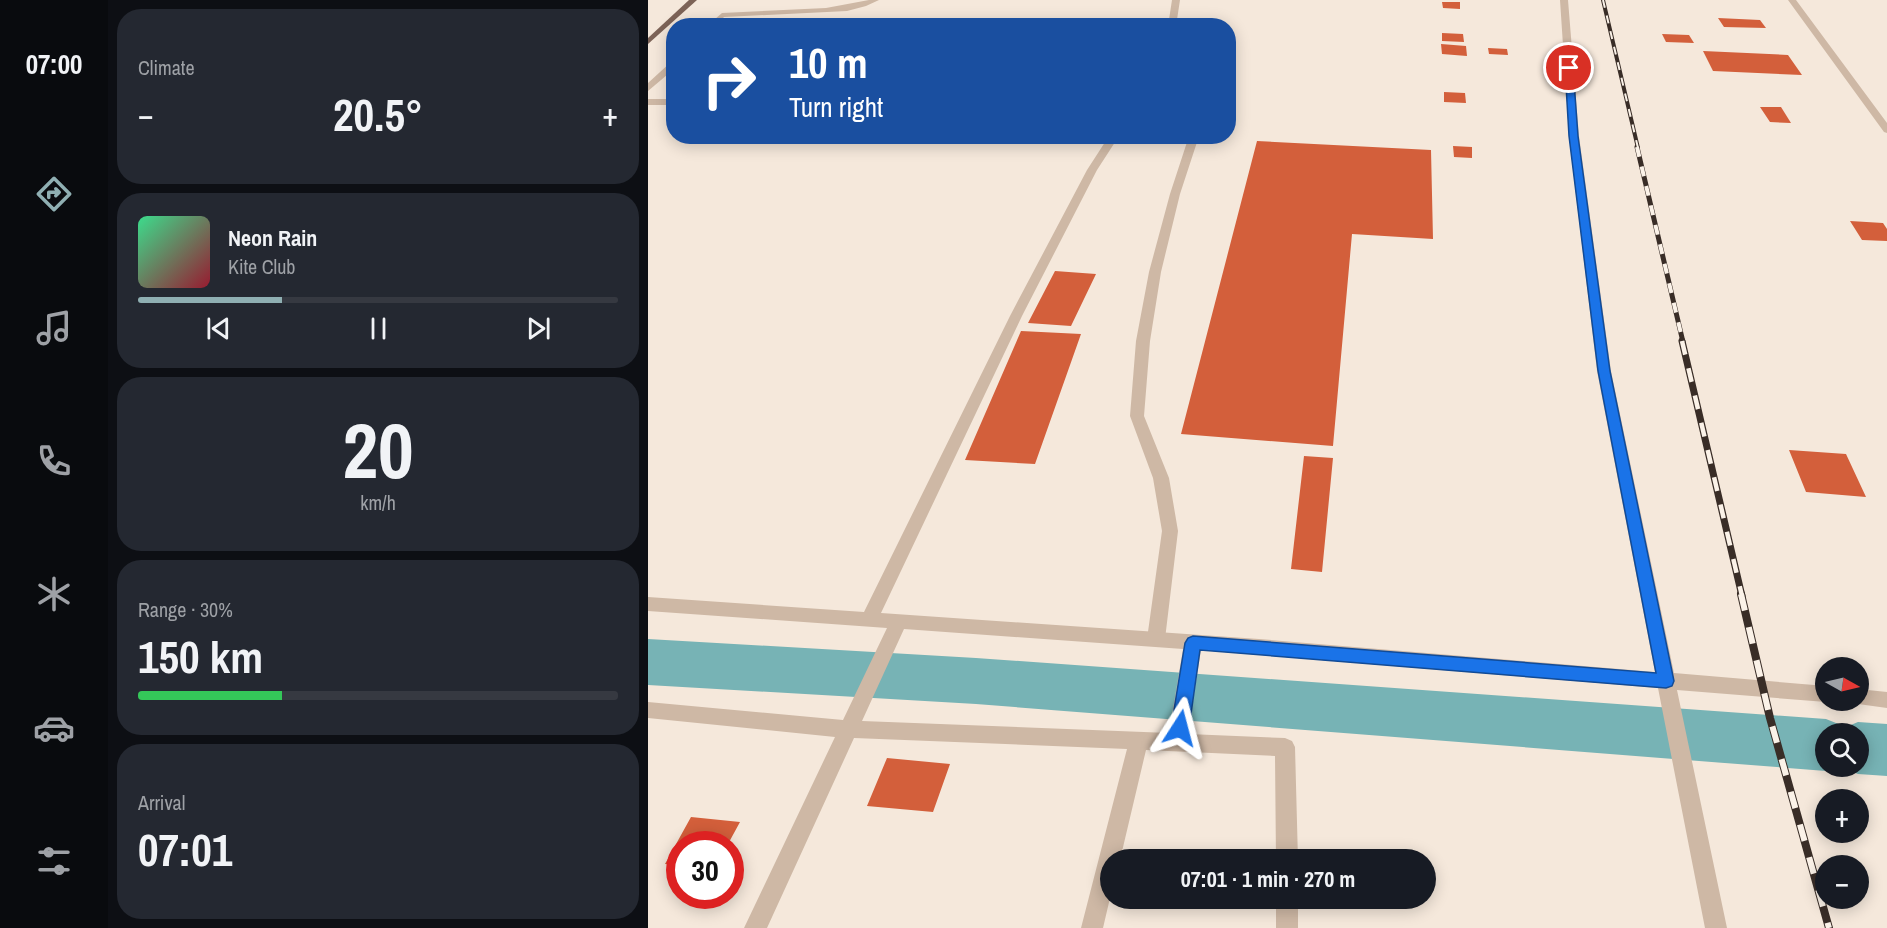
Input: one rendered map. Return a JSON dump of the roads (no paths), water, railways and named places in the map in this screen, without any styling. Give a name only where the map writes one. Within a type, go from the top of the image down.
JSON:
[{"type":"main road","points":[[674,18],[693,0]]},
{"type":"main road","points":[[648,42],[666,25]]},
{"type":"street","points":[[719,18],[722,15],[831,10],[868,5],[875,0]]},
{"type":"street","points":[[1173,18],[1176,0]]},
{"type":"street","points":[[1564,0],[1574,136],[1604,371],[1716,928]]},
{"type":"street","points":[[1792,0],[1887,130]]},
{"type":"street","points":[[648,88],[666,71]]},
{"type":"street","points":[[648,102],[666,102]]},
{"type":"street","points":[[869,620],[1016,316],[1092,170],[1109,144]]},
{"type":"street","points":[[1156,639],[1170,531],[1161,478],[1137,416],[1143,341],[1155,272],[1175,194],[1191,144]]},
{"type":"street","points":[[648,604],[869,620],[895,628],[1156,639],[1192,650],[1815,693]]},
{"type":"street","points":[[755,928],[895,628]]},
{"type":"street","points":[[1177,743],[1192,650]]},
{"type":"street","points":[[1869,698],[1887,700]]},
{"type":"street","points":[[648,710],[847,729],[1285,747],[1287,849]]},
{"type":"street","points":[[1092,928],[1139,741]]},
{"type":"street","points":[[1287,909],[1287,928]]},
{"type":"waterway","points":[[648,662],[976,681],[1815,744]]},
{"type":"waterway","points":[[1869,749],[1887,750]]},
{"type":"railway","points":[[1603,0],[1638,148]]},
{"type":"railway","points":[[1637,147],[1683,342]]},
{"type":"railway","points":[[1682,341],[1742,596]]},
{"type":"railway","points":[[1741,594],[1770,718],[1829,928]]}]
